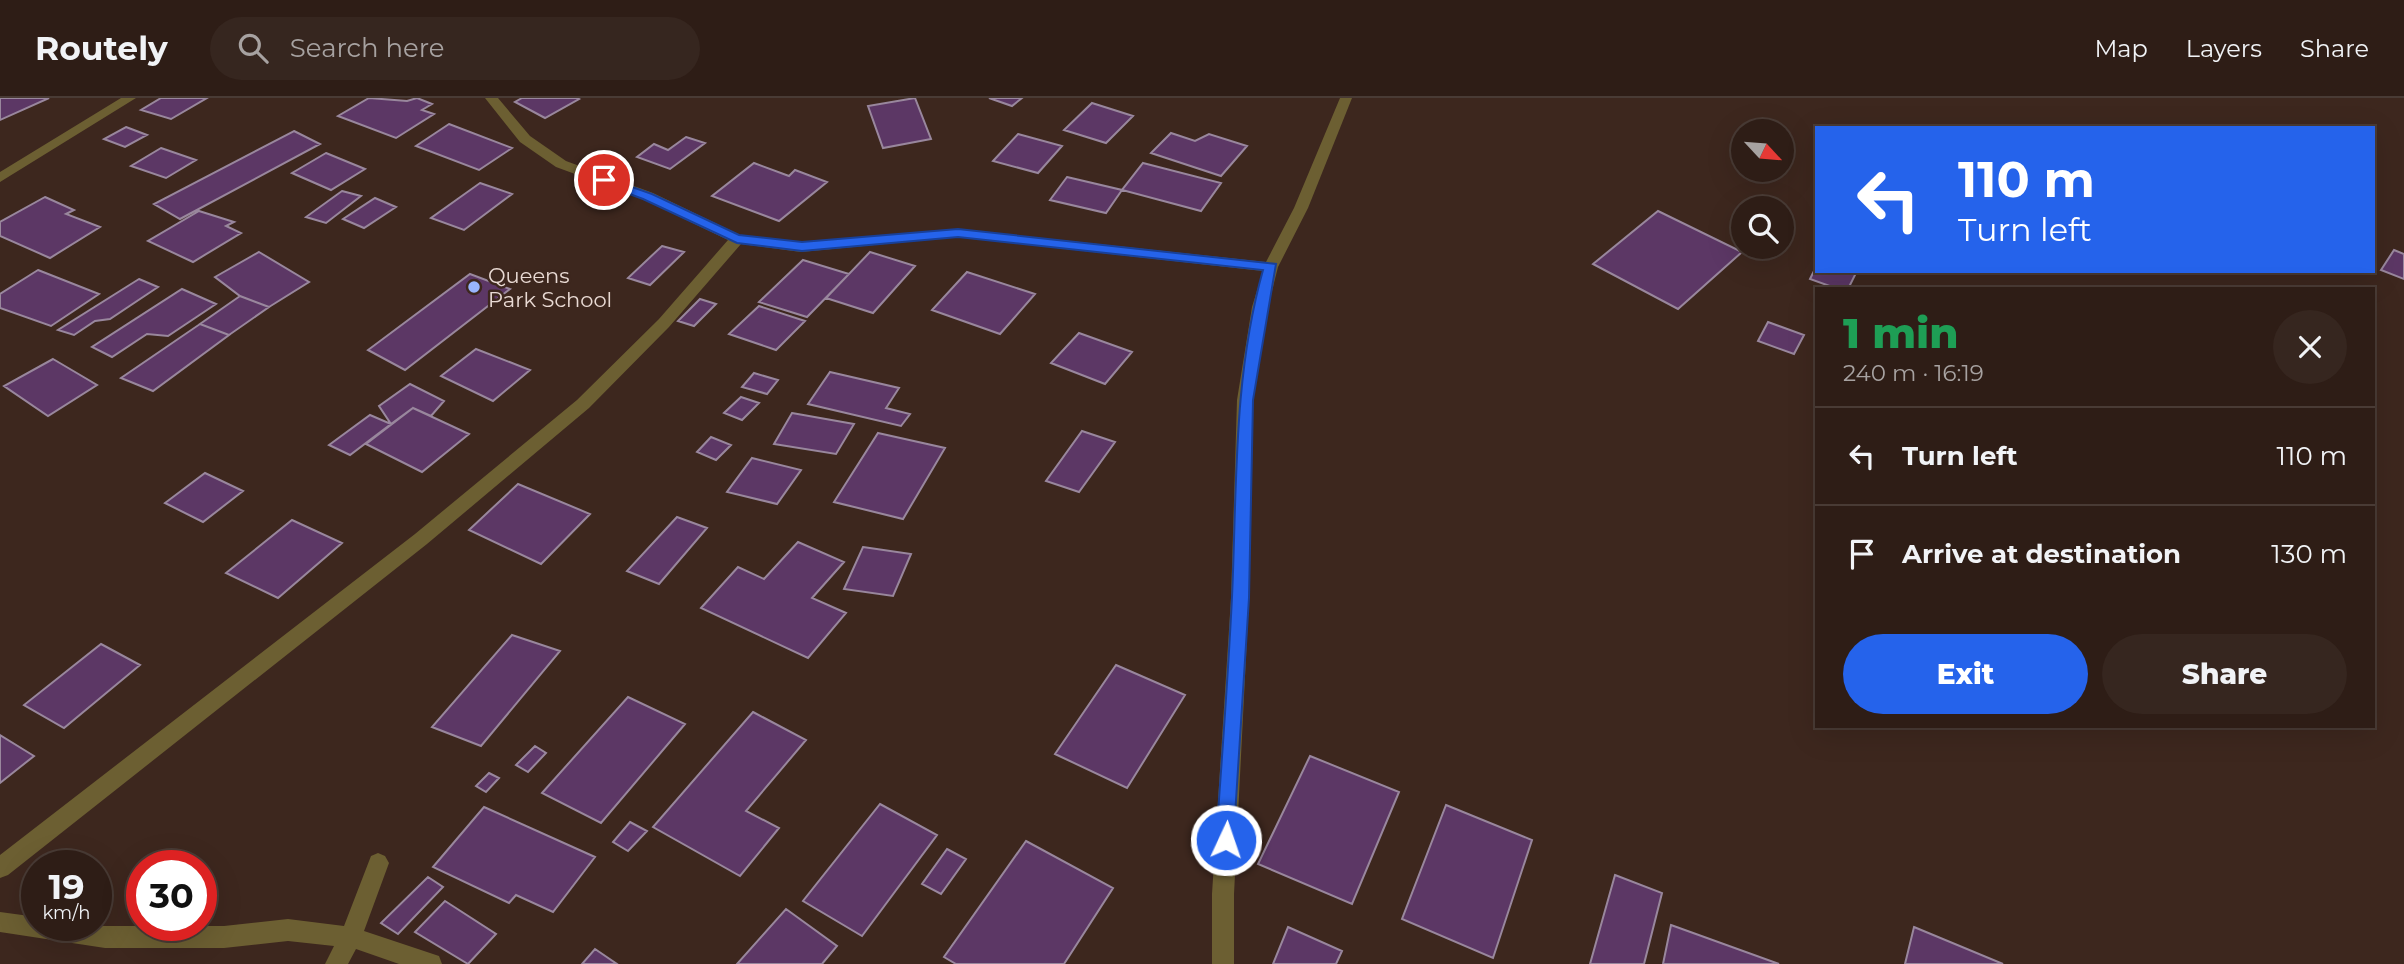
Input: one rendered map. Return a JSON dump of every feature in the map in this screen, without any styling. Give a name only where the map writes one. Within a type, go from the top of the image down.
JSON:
[{"type":"street","points":[[0,178],[130,98]]},
{"type":"street","points":[[491,98],[525,139],[561,164],[648,196],[737,239],[802,247],[958,233],[1271,267]]},
{"type":"street","points":[[1223,964],[1223,894],[1240,598],[1245,400],[1260,307],[1271,267],[1301,208],[1346,98]]},
{"type":"street","points":[[0,868],[421,539],[583,404],[664,323],[737,239]]},
{"type":"street","points":[[336,964],[351,937],[378,863]]},
{"type":"street","points":[[0,922],[104,937],[224,937],[288,930],[351,937],[431,964]]},
{"type":"building","points":[[0,98],[49,98],[0,120]]},
{"type":"building","points":[[161,98],[207,98],[171,119],[141,110]]},
{"type":"building","points":[[369,98],[407,101],[417,98],[432,104],[422,110],[434,114],[396,138],[338,116]]},
{"type":"building","points":[[522,98],[579,99],[545,118],[515,102]]},
{"type":"building","points":[[915,98],[931,139],[883,148],[868,106]]},
{"type":"building","points":[[989,98],[1022,98],[1012,106]]},
{"type":"building","points":[[1092,103],[1133,116],[1106,143],[1064,130]]},
{"type":"building","points":[[449,124],[512,148],[479,170],[416,146]]},
{"type":"building","points":[[126,127],[147,135],[125,147],[104,139]]},
{"type":"building","points":[[294,131],[320,144],[180,219],[154,204]]},
{"type":"building","points":[[1171,133],[1195,141],[1209,134],[1247,146],[1221,176],[1151,153]]},
{"type":"building","points":[[1018,134],[1062,146],[1038,173],[993,161]]},
{"type":"building","points":[[686,137],[705,143],[670,169],[637,157],[654,144],[668,150]]},
{"type":"building","points":[[161,148],[196,160],[166,178],[131,166]]},
{"type":"building","points":[[326,153],[365,169],[331,190],[292,173]]},
{"type":"building","points":[[754,163],[789,176],[795,170],[827,182],[779,221],[712,196]]},
{"type":"building","points":[[1143,163],[1221,183],[1201,211],[1122,190]]},
{"type":"building","points":[[1067,177],[1122,190],[1106,213],[1050,200]]},
{"type":"building","points":[[480,183],[512,194],[464,230],[431,218]]},
{"type":"building","points":[[342,191],[361,196],[326,223],[306,217]]},
{"type":"building","points":[[45,197],[74,210],[66,214],[100,227],[50,258],[0,236],[0,222]]},
{"type":"building","points":[[375,198],[396,207],[364,228],[343,219]]},
{"type":"building","points":[[199,211],[234,222],[226,226],[241,233],[193,262],[148,241]]},
{"type":"building","points":[[1658,211],[1731,247],[1731,259],[1734,259],[1678,309],[1593,264]]},
{"type":"building","points":[[662,246],[684,252],[650,285],[628,278]]},
{"type":"building","points":[[2394,250],[2404,254],[2404,279],[2381,270]]},
{"type":"building","points":[[259,252],[309,282],[269,307],[240,296],[215,277]]},
{"type":"building","points":[[870,252],[915,266],[873,313],[826,298]]},
{"type":"building","points":[[803,260],[849,274],[807,317],[759,302]]},
{"type":"building","points":[[1815,269],[1815,273],[1856,273],[1849,287],[1832,287],[1810,279]]},
{"type":"building","points":[[38,270],[99,294],[51,326],[0,308],[0,294]]},
{"type":"building","points":[[967,272],[1035,294],[1000,334],[932,310]]},
{"type":"building","points":[[470,274],[510,289],[405,370],[368,350]]},
{"type":"building","points":[[139,279],[158,287],[110,319],[95,321],[74,335],[58,330]]},
{"type":"building","points":[[182,289],[216,304],[168,336],[147,334],[112,357],[92,347]]},
{"type":"building","points":[[240,296],[269,307],[229,335],[200,324]]},
{"type":"building","points":[[700,299],[716,304],[694,326],[678,321]]},
{"type":"building","points":[[759,306],[805,321],[776,350],[729,334]]},
{"type":"building","points":[[1768,322],[1804,335],[1794,354],[1758,341]]},
{"type":"building","points":[[200,324],[229,335],[153,391],[121,378]]},
{"type":"building","points":[[1079,333],[1132,352],[1105,384],[1051,363]]},
{"type":"building","points":[[476,349],[530,370],[493,401],[441,376]]},
{"type":"building","points":[[53,359],[97,385],[48,416],[4,386]]},
{"type":"building","points":[[830,372],[899,388],[886,408],[910,414],[901,426],[808,404]]},
{"type":"building","points":[[754,373],[778,380],[767,394],[742,387]]},
{"type":"building","points":[[410,384],[444,401],[431,416],[413,408],[391,424],[379,406]]},
{"type":"building","points":[[741,397],[759,403],[742,420],[724,413]]},
{"type":"building","points":[[413,408],[469,434],[422,472],[366,444]]},
{"type":"building","points":[[792,413],[854,424],[836,454],[774,444]]},
{"type":"building","points":[[370,415],[391,424],[350,455],[329,445]]},
{"type":"building","points":[[1082,431],[1115,442],[1079,492],[1046,481]]},
{"type":"building","points":[[878,433],[945,448],[903,519],[834,502]]},
{"type":"building","points":[[711,437],[731,445],[716,460],[697,452]]},
{"type":"building","points":[[752,458],[801,470],[777,504],[727,492]]},
{"type":"building","points":[[205,473],[243,491],[203,522],[165,503]]},
{"type":"building","points":[[518,484],[590,514],[541,564],[469,530]]},
{"type":"building","points":[[677,517],[707,528],[659,584],[627,571]]},
{"type":"building","points":[[292,520],[342,543],[278,598],[226,573]]},
{"type":"building","points":[[798,542],[844,562],[812,598],[846,613],[808,658],[701,608],[738,567],[764,579]]},
{"type":"building","points":[[863,547],[911,554],[893,596],[844,589]]},
{"type":"building","points":[[512,635],[560,651],[481,746],[432,727]]},
{"type":"building","points":[[101,644],[140,665],[64,728],[24,705]]},
{"type":"building","points":[[1116,665],[1185,695],[1127,788],[1055,754]]},
{"type":"building","points":[[628,697],[685,724],[601,823],[542,793]]},
{"type":"building","points":[[753,712],[806,740],[746,811],[779,828],[740,876],[653,827]]},
{"type":"building","points":[[0,735],[34,756],[0,783]]},
{"type":"building","points":[[535,746],[546,753],[528,772],[516,765]]},
{"type":"building","points":[[1310,756],[1399,792],[1352,904],[1258,864]]},
{"type":"building","points":[[489,773],[499,778],[486,792],[476,786]]},
{"type":"building","points":[[880,804],[937,835],[862,936],[803,901]]},
{"type":"building","points":[[1446,805],[1532,840],[1493,958],[1402,919]]},
{"type":"building","points":[[484,807],[595,857],[553,912],[516,895],[509,903],[433,867]]},
{"type":"building","points":[[630,822],[647,831],[628,851],[613,842]]},
{"type":"building","points":[[1026,841],[1113,888],[1064,964],[956,964],[944,957]]},
{"type":"building","points":[[947,849],[966,859],[941,894],[922,884]]},
{"type":"building","points":[[1615,875],[1662,893],[1644,964],[1590,964]]},
{"type":"building","points":[[428,877],[443,887],[398,934],[381,923]]},
{"type":"building","points":[[445,901],[496,934],[468,964],[415,932]]},
{"type":"building","points":[[786,909],[837,946],[822,964],[737,964]]},
{"type":"building","points":[[1671,925],[1779,964],[1663,964]]},
{"type":"building","points":[[1288,927],[1342,951],[1336,964],[1273,964]]},
{"type":"building","points":[[1914,927],[2003,964],[1905,964]]},
{"type":"building","points":[[595,949],[617,964],[582,964]]},
{"type":"place","name":"Queens Park School","points":[[474,287]]},
{"type":"route","points":[[604,180],[648,196],[737,239],[802,247],[958,233],[1271,267],[1260,307],[1245,400],[1240,598],[1226,840]]}]
